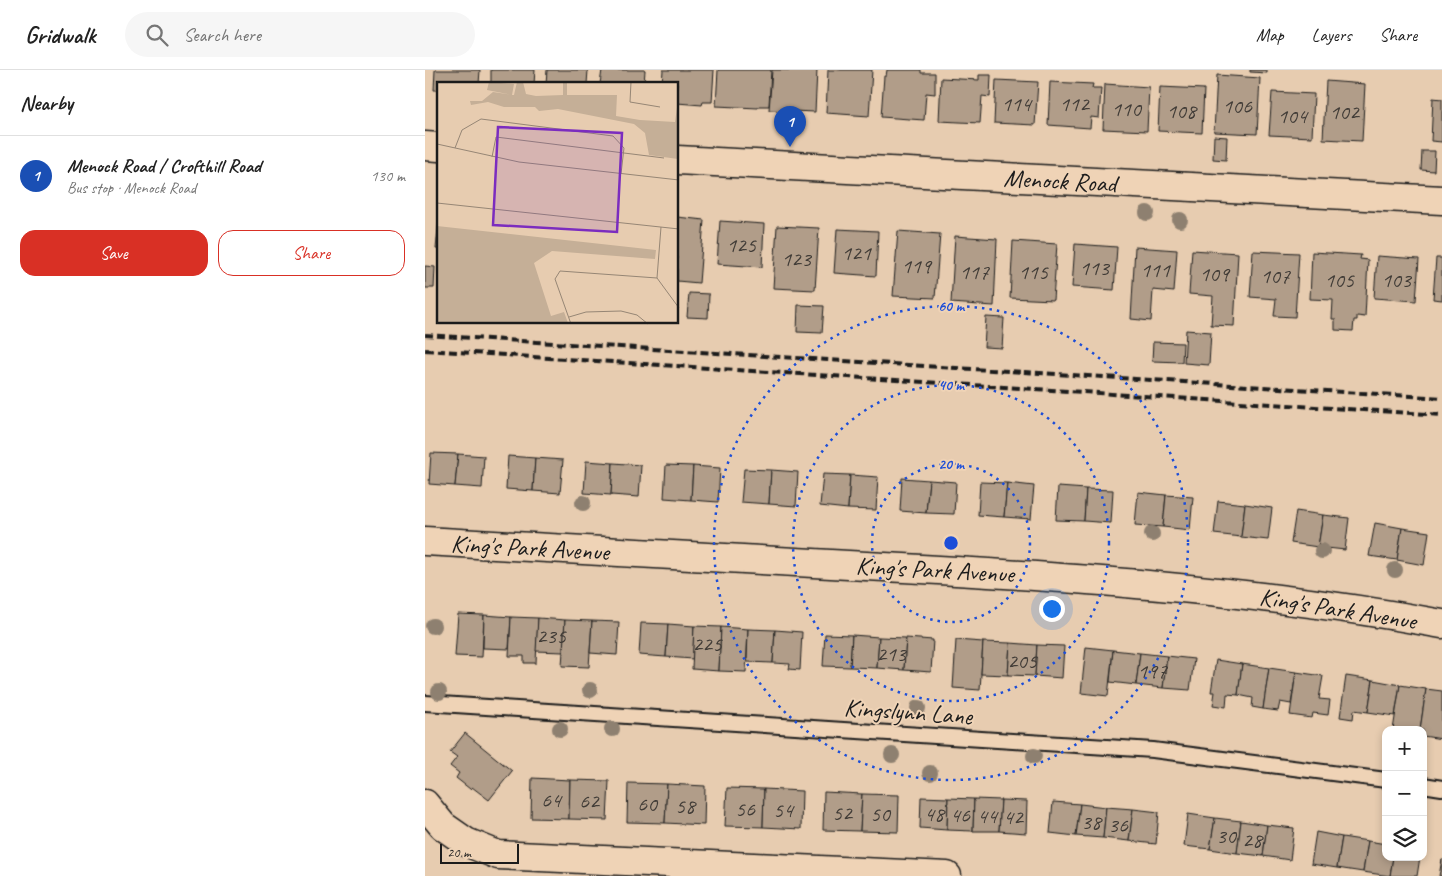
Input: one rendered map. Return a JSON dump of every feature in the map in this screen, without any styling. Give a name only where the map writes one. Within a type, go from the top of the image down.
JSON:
[{"type":"street","name":"Menock Road","points":[[679,160],[1442,200]]},
{"type":"street","name":"King's Park Avenue","points":[[425,541],[1039,575],[1256,595],[1379,612],[1442,624]]},
{"type":"street","points":[[425,804],[443,826],[466,842],[498,855],[947,876]]},
{"type":"lane","name":"Kingslynn Lane","points":[[425,703],[1153,750],[1382,779]]},
{"type":"lane","points":[[1427,786],[1442,788]]},
{"type":"building","points":[[435,70],[480,70],[479,82],[437,82],[437,90],[434,90]]},
{"type":"building","points":[[491,70],[535,70],[534,82],[491,82]]},
{"type":"building","points":[[547,70],[588,70],[587,82],[546,82]]},
{"type":"building","points":[[602,70],[645,70],[644,82],[600,82]]},
{"type":"building","points":[[663,70],[714,70],[712,102],[703,102],[702,105],[679,103],[679,82],[662,82]]},
{"type":"building","points":[[718,70],[771,70],[769,106],[759,106],[758,108],[716,106]]},
{"type":"building","points":[[772,70],[817,70],[815,112],[769,110]]},
{"type":"building","points":[[828,70],[872,70],[869,116],[826,113]]},
{"type":"building","points":[[887,70],[921,70],[921,73],[935,73],[935,94],[926,93],[924,120],[881,117],[884,76],[886,76]]},
{"type":"building","points":[[1250,70],[1267,70],[1267,73],[1250,72]]},
{"type":"building","points":[[979,75],[991,75],[990,97],[982,96],[980,123],[939,121],[941,78],[979,80]]},
{"type":"building","points":[[1217,75],[1260,78],[1257,134],[1214,132]]},
{"type":"building","points":[[996,80],[1038,82],[1035,125],[994,123]]},
{"type":"building","points":[[1326,81],[1365,84],[1362,141],[1323,139]]},
{"type":"building","points":[[1050,82],[1093,84],[1092,88],[1101,88],[1099,118],[1091,117],[1090,128],[1048,125]]},
{"type":"building","points":[[1105,84],[1149,87],[1147,131],[1103,129]]},
{"type":"building","points":[[1160,87],[1204,89],[1202,133],[1158,131]]},
{"type":"building","points":[[1272,92],[1314,94],[1312,137],[1269,135]]},
{"type":"building","points":[[1433,98],[1442,99],[1442,142],[1431,141]]},
{"type":"building","points":[[1214,136],[1227,137],[1226,160],[1213,159]]},
{"type":"building","points":[[1422,151],[1435,151],[1434,171],[1421,170]]},
{"type":"building","points":[[679,217],[704,220],[699,283],[679,281]]},
{"type":"building","points":[[720,221],[764,224],[762,267],[717,264]]},
{"type":"building","points":[[777,226],[819,228],[815,290],[773,288]]},
{"type":"building","points":[[837,229],[878,231],[876,276],[834,273]]},
{"type":"building","points":[[898,231],[940,234],[935,298],[893,296]]},
{"type":"building","points":[[955,236],[997,239],[994,306],[951,303]]},
{"type":"building","points":[[1013,241],[1057,244],[1053,300],[1010,298]]},
{"type":"building","points":[[1075,244],[1117,247],[1114,290],[1072,287]]},
{"type":"building","points":[[1135,247],[1177,250],[1174,292],[1153,290],[1151,321],[1131,319]]},
{"type":"building","points":[[1192,250],[1238,253],[1234,326],[1211,325],[1213,296],[1189,294]]},
{"type":"building","points":[[1253,251],[1299,253],[1295,317],[1274,316],[1276,299],[1250,297]]},
{"type":"building","points":[[1312,252],[1361,255],[1360,259],[1368,260],[1365,317],[1357,316],[1357,320],[1354,320],[1353,331],[1335,330],[1335,319],[1332,319],[1333,300],[1310,299]]},
{"type":"building","points":[[1377,256],[1419,259],[1416,301],[1374,298]]},
{"type":"building","points":[[1436,258],[1442,258],[1442,300],[1433,299]]},
{"type":"building","points":[[425,266],[435,267],[434,288],[425,288]]},
{"type":"building","points":[[689,293],[709,294],[708,318],[687,317]]},
{"type":"building","points":[[798,305],[824,306],[822,333],[797,332]]},
{"type":"building","points":[[986,317],[1004,318],[1002,348],[984,347]]},
{"type":"building","points":[[1186,330],[1211,332],[1209,365],[1184,363]]},
{"type":"building","points":[[1153,342],[1183,343],[1182,362],[1152,361]]},
{"type":"building","points":[[431,453],[458,454],[455,486],[429,484]]},
{"type":"building","points":[[458,454],[484,456],[482,488],[455,486]]},
{"type":"building","points":[[508,456],[535,458],[533,491],[506,489]]},
{"type":"building","points":[[535,458],[563,460],[560,493],[533,491]]},
{"type":"building","points":[[586,461],[613,463],[611,495],[584,493]]},
{"type":"building","points":[[613,463],[641,465],[639,497],[611,495]]},
{"type":"building","points":[[666,465],[693,466],[691,500],[664,498]]},
{"type":"building","points":[[693,466],[720,468],[718,502],[691,500]]},
{"type":"building","points":[[744,469],[771,470],[769,504],[741,502]]},
{"type":"building","points":[[771,470],[798,472],[796,506],[769,504]]},
{"type":"building","points":[[823,474],[850,475],[848,509],[820,506]]},
{"type":"building","points":[[850,475],[878,477],[876,510],[848,509]]},
{"type":"building","points":[[902,478],[929,480],[926,513],[900,511]]},
{"type":"building","points":[[929,480],[956,482],[954,514],[926,513]]},
{"type":"building","points":[[980,482],[1007,483],[1004,517],[978,515]]},
{"type":"building","points":[[1007,483],[1034,486],[1031,519],[1004,517]]},
{"type":"building","points":[[1058,487],[1086,489],[1084,521],[1056,520]]},
{"type":"building","points":[[1086,489],[1113,490],[1111,523],[1084,521]]},
{"type":"building","points":[[1138,492],[1166,495],[1163,527],[1135,525]]},
{"type":"building","points":[[1166,495],[1193,497],[1190,530],[1163,527]]},
{"type":"building","points":[[1218,501],[1245,504],[1241,537],[1214,534]]},
{"type":"building","points":[[1245,504],[1272,508],[1268,540],[1241,537]]},
{"type":"building","points":[[1296,511],[1323,515],[1318,547],[1291,543]]},
{"type":"building","points":[[1323,515],[1349,518],[1345,550],[1318,547]]},
{"type":"building","points":[[1375,523],[1402,528],[1397,560],[1369,556]]},
{"type":"building","points":[[1402,528],[1429,532],[1424,565],[1397,560]]},
{"type":"building","points":[[458,614],[484,615],[482,657],[455,656]]},
{"type":"building","points":[[484,615],[511,617],[509,649],[483,648]]},
{"type":"building","points":[[511,617],[538,618],[536,663],[524,663],[524,656],[509,656]]},
{"type":"building","points":[[538,618],[565,620],[563,652],[536,651]]},
{"type":"building","points":[[565,620],[592,621],[589,667],[562,666]]},
{"type":"building","points":[[592,621],[619,622],[617,655],[590,653]]},
{"type":"building","points":[[641,623],[668,624],[666,657],[639,655]]},
{"type":"building","points":[[668,624],[694,626],[693,659],[666,657]]},
{"type":"building","points":[[694,626],[721,627],[719,671],[692,669]]},
{"type":"building","points":[[721,627],[748,629],[746,672],[719,671]]},
{"type":"building","points":[[748,629],[775,630],[773,663],[747,662]]},
{"type":"building","points":[[775,630],[802,632],[800,670],[789,669],[790,664],[773,663]]},
{"type":"building","points":[[825,634],[852,635],[850,667],[823,666]]},
{"type":"building","points":[[852,635],[879,637],[877,668],[850,667]]},
{"type":"building","points":[[879,637],[906,638],[904,670],[877,668]]},
{"type":"building","points":[[906,638],[933,640],[931,672],[904,670]]},
{"type":"building","points":[[956,640],[983,642],[980,690],[953,688]]},
{"type":"building","points":[[983,642],[1010,643],[1008,675],[981,674]]},
{"type":"building","points":[[1010,643],[1037,645],[1035,676],[1008,675]]},
{"type":"building","points":[[1037,645],[1064,646],[1062,678],[1035,676]]},
{"type":"building","points":[[1086,647],[1113,650],[1108,696],[1081,693]]},
{"type":"building","points":[[1113,650],[1140,653],[1136,685],[1110,682]]},
{"type":"building","points":[[1140,653],[1167,656],[1163,688],[1136,685]]},
{"type":"building","points":[[1167,656],[1194,659],[1190,690],[1163,688]]},
{"type":"building","points":[[1216,660],[1242,664],[1238,695],[1227,694],[1226,707],[1213,705],[1215,692],[1211,692]]},
{"type":"building","points":[[1242,664],[1269,668],[1263,709],[1252,707],[1253,698],[1238,695]]},
{"type":"building","points":[[1269,668],[1296,672],[1291,704],[1280,702],[1278,711],[1263,709]]},
{"type":"building","points":[[1296,672],[1323,676],[1319,699],[1330,700],[1328,715],[1313,713],[1312,718],[1290,715]]},
{"type":"building","points":[[1346,676],[1373,680],[1368,712],[1354,710],[1353,719],[1340,717]]},
{"type":"building","points":[[1373,680],[1400,685],[1395,716],[1368,712]]},
{"type":"building","points":[[1400,685],[1426,689],[1421,726],[1394,726]]},
{"type":"building","points":[[1426,689],[1442,691],[1442,739],[1427,737],[1427,726],[1421,726]]},
{"type":"building","points":[[465,733],[512,771],[489,800],[456,778],[459,773],[450,766],[457,757],[450,752]]},
{"type":"building","points":[[532,778],[570,780],[569,819],[531,818]]},
{"type":"building","points":[[570,780],[609,781],[607,820],[569,819]]},
{"type":"building","points":[[628,783],[667,784],[665,823],[627,822]]},
{"type":"building","points":[[667,784],[705,786],[704,825],[665,823]]},
{"type":"building","points":[[727,788],[764,789],[763,827],[725,826]]},
{"type":"building","points":[[764,789],[802,791],[801,829],[763,827]]},
{"type":"building","points":[[824,792],[862,794],[860,831],[823,830]]},
{"type":"building","points":[[862,794],[899,795],[898,832],[860,831]]},
{"type":"building","points":[[921,797],[948,798],[947,830],[920,828]]},
{"type":"building","points":[[948,798],[974,799],[973,831],[947,830]]},
{"type":"building","points":[[974,799],[1001,800],[999,831],[973,831]]},
{"type":"building","points":[[1001,800],[1027,801],[1026,833],[999,831]]},
{"type":"building","points":[[1053,802],[1080,804],[1076,836],[1050,833]]},
{"type":"building","points":[[1080,804],[1106,807],[1103,838],[1076,836]]},
{"type":"building","points":[[1106,807],[1133,809],[1129,841],[1103,838]]},
{"type":"building","points":[[1133,809],[1159,812],[1156,844],[1129,841]]},
{"type":"building","points":[[1188,814],[1215,818],[1210,849],[1184,846]]},
{"type":"building","points":[[1215,818],[1241,821],[1237,853],[1210,849]]},
{"type":"building","points":[[1241,821],[1267,825],[1263,856],[1237,853]]},
{"type":"building","points":[[1267,825],[1294,828],[1290,860],[1263,856]]},
{"type":"building","points":[[1316,832],[1342,837],[1337,868],[1311,864]]},
{"type":"building","points":[[1342,837],[1368,841],[1363,872],[1337,868]]},
{"type":"building","points":[[1368,841],[1382,843],[1382,861],[1392,861],[1390,876],[1363,872]]},
{"type":"building","points":[[1442,859],[1442,876],[1439,876]]},
{"type":"building","points":[[1392,861],[1419,861],[1417,876],[1390,876]]},
{"type":"railway","points":[[425,335],[1442,398]]},
{"type":"railway","points":[[425,350],[1442,415]]},
{"type":"place","name":"Menock Road / Crofthill Road","points":[[790,147]]}]
